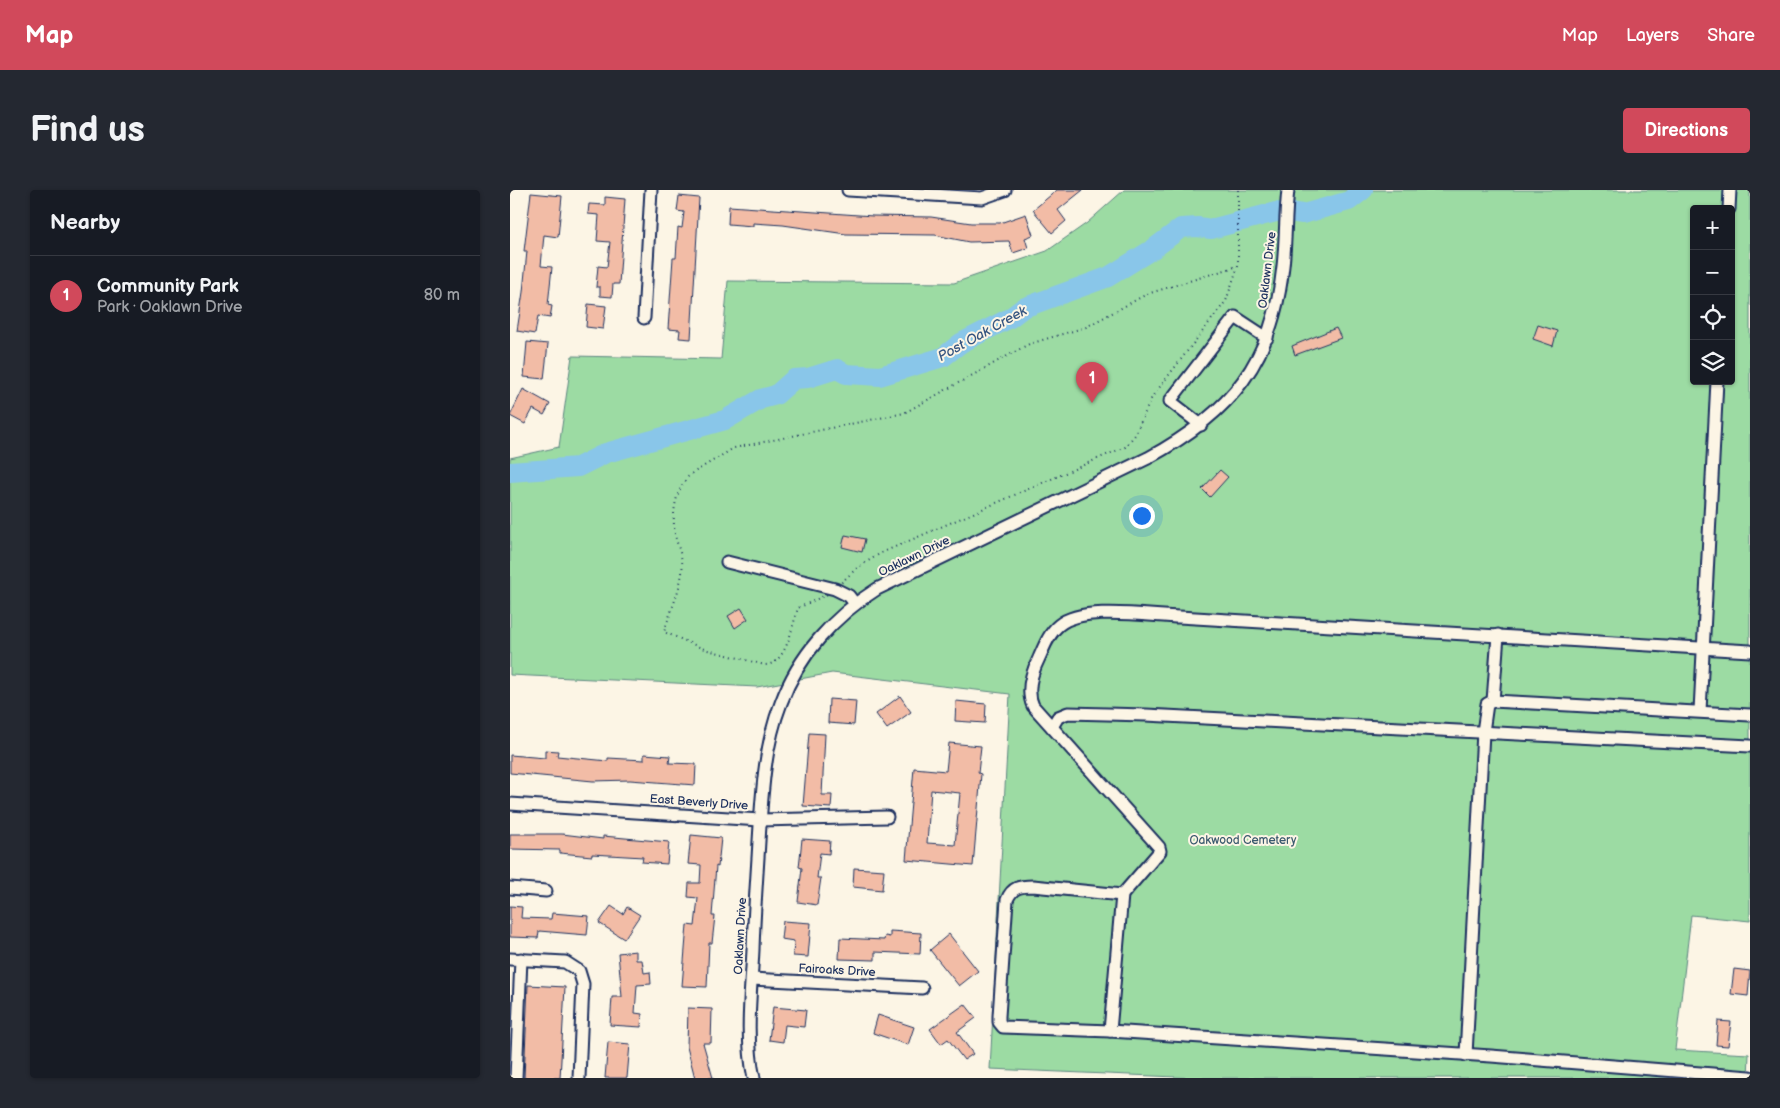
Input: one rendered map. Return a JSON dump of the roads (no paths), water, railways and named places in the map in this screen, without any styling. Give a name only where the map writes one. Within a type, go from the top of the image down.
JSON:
[{"type":"street","points":[[644,318],[651,190]]},
{"type":"street","points":[[848,190],[982,198],[1005,190]]},
{"type":"street","name":"Oaklawn Drive","points":[[754,1078],[749,1043],[760,820],[766,758],[781,702],[798,668],[814,645],[855,604],[876,589],[1148,458],[1201,425],[1231,397],[1243,382],[1267,338],[1279,299],[1284,266],[1288,190]]},
{"type":"street","points":[[1729,205],[1730,190]]},
{"type":"street","points":[[1201,425],[1170,401],[1236,317],[1267,338]]},
{"type":"street","points":[[1700,711],[1718,385]]},
{"type":"street","points":[[727,562],[835,589],[849,596],[855,604]]},
{"type":"street","points":[[1110,1031],[1122,895],[1160,851],[1159,847],[1030,700],[1030,680],[1047,641],[1057,626],[1070,618],[1090,614],[1179,617],[1750,651]]},
{"type":"street","points":[[1493,701],[1498,635]]},
{"type":"street","points":[[1466,1054],[1483,732],[1487,704],[1493,701],[1750,714]]},
{"type":"street","points":[[1052,726],[1058,717],[1068,713],[1156,715],[1750,746]]},
{"type":"street","name":"East Beverly Drive","points":[[510,804],[760,820],[887,817]]},
{"type":"street","points":[[1122,895],[1022,886],[1010,892],[1007,900],[999,1022],[1003,1027],[1110,1031],[1466,1054],[1750,1076]]},
{"type":"street","points":[[510,888],[546,891]]},
{"type":"street","points":[[514,1072],[515,959],[565,962],[573,965],[582,976],[579,1078]]},
{"type":"street","name":"Fairoaks Drive","points":[[752,979],[922,988]]},
{"type":"waterway","name":"Post Oak Creek","points":[[1296,213],[1303,214],[1349,201],[1363,190]]},
{"type":"waterway","name":"Post Oak Creek","points":[[510,472],[578,467],[606,453],[725,420],[761,399],[776,395],[794,379],[808,378],[837,369],[846,374],[880,376],[943,357],[961,343],[1010,318],[1023,308],[1108,277],[1153,249],[1181,228],[1198,227],[1211,229],[1276,212]]},
{"type":"place","name":"Community Park","points":[[1092,403]]},
{"type":"park label","name":"Oakwood Cemetery","points":[[1243,840]]}]
